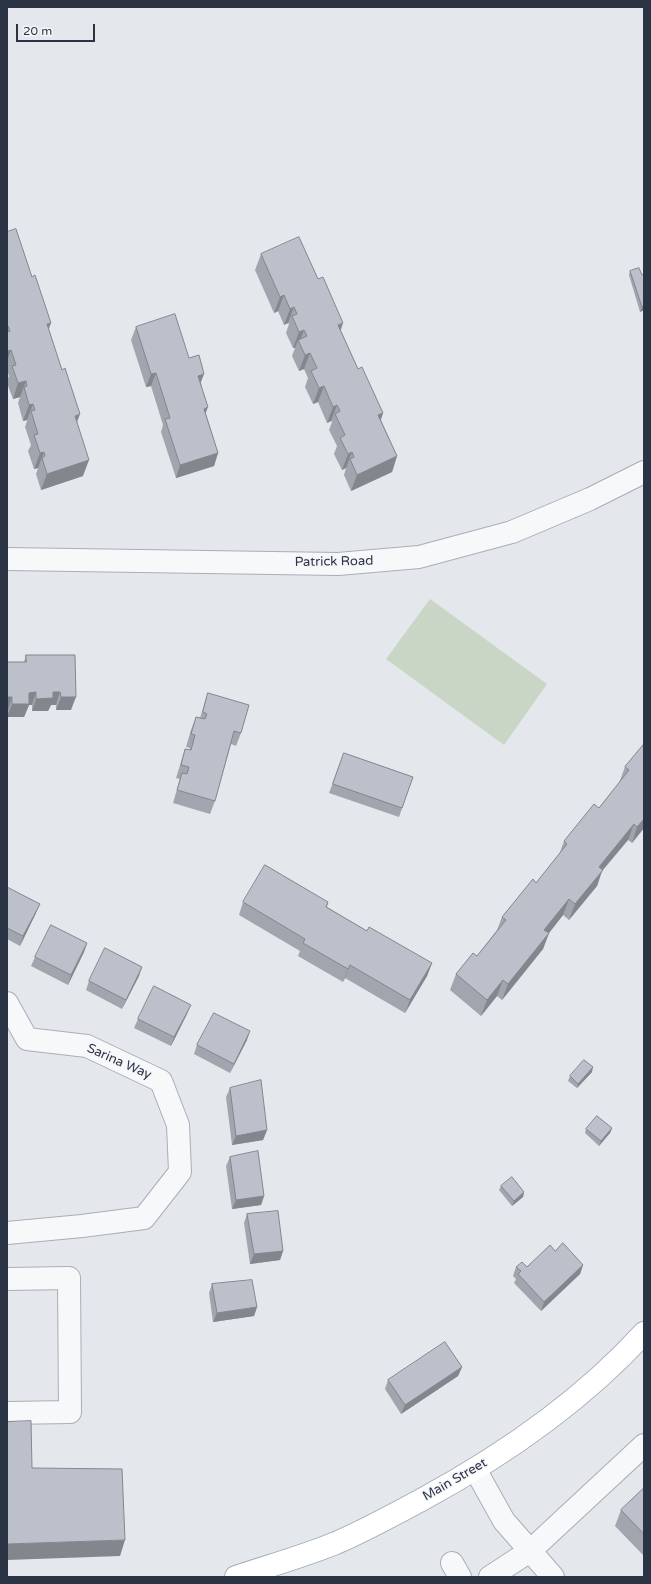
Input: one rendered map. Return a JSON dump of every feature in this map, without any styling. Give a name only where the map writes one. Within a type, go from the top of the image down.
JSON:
[{"type":"main road","name":"Main Street","points":[[236,1577],[336,1543],[397,1513],[475,1469],[519,1441],[580,1396],[626,1353],[644,1333]]},
{"type":"street","name":"Patrick Road","points":[[7,560],[338,564],[419,557],[512,532],[590,499],[644,472]]},
{"type":"street","name":"Sarina Way","points":[[7,1003],[27,1039],[87,1046],[161,1080],[178,1126],[180,1172],[144,1218],[82,1226],[7,1232]]},
{"type":"street","points":[[7,1279],[69,1278],[70,1412],[7,1413]]},
{"type":"street","points":[[490,1577],[530,1551],[644,1445]]},
{"type":"street","points":[[475,1469],[504,1521],[553,1577]]},
{"type":"green space","points":[[430,599],[547,684],[504,745],[386,659]]},
{"type":"building","points":[[16,229],[32,277],[35,275],[51,323],[47,324],[62,370],[65,368],[80,414],[75,416],[89,460],[47,474],[42,458],[45,456],[44,452],[40,453],[34,435],[38,434],[31,411],[35,410],[33,404],[29,405],[24,387],[27,386],[26,381],[18,383],[12,366],[16,365],[11,350],[7,350],[7,332],[10,331],[7,326],[7,232]]},
{"type":"building","points":[[299,237],[318,279],[323,277],[343,323],[338,325],[358,369],[362,367],[383,413],[378,415],[397,456],[357,475],[350,459],[354,457],[352,452],[348,454],[340,438],[345,435],[335,414],[340,411],[337,405],[333,407],[324,386],[319,388],[311,371],[317,368],[310,353],[305,355],[298,340],[307,336],[304,330],[299,332],[292,316],[297,314],[294,307],[290,309],[284,295],[280,297],[261,254]]},
{"type":"building","points":[[639,268],[642,275],[644,274],[644,306],[642,307],[630,271]]},
{"type":"building","points":[[175,314],[189,358],[199,355],[204,374],[198,376],[208,407],[204,409],[218,453],[180,465],[165,419],[170,418],[156,373],[151,374],[136,327]]},
{"type":"building","points":[[26,655],[75,655],[76,697],[61,697],[60,692],[53,692],[53,698],[36,699],[36,692],[29,693],[29,704],[12,704],[12,697],[7,697],[7,662],[26,662]]},
{"type":"building","points":[[208,693],[249,705],[241,733],[234,731],[215,801],[177,790],[182,773],[187,774],[189,767],[181,765],[185,749],[191,750],[195,735],[191,734],[196,717],[205,719],[207,714],[203,712]]},
{"type":"building","points":[[644,744],[644,819],[637,827],[634,824],[599,867],[603,870],[575,904],[569,899],[544,930],[549,933],[508,984],[503,980],[487,1000],[456,974],[473,953],[477,956],[506,920],[502,917],[533,879],[536,883],[567,844],[564,841],[594,804],[599,808],[629,770],[625,767]]},
{"type":"building","points":[[344,753],[413,777],[402,808],[333,784]]},
{"type":"building","points":[[265,865],[328,902],[326,907],[367,931],[369,927],[432,963],[410,1000],[350,965],[348,969],[303,943],[305,939],[243,902]]},
{"type":"building","points":[[7,887],[40,904],[23,936],[7,928]]},
{"type":"building","points":[[51,925],[87,943],[71,975],[35,957]]},
{"type":"building","points":[[105,948],[142,967],[126,1000],[89,981]]},
{"type":"building","points":[[154,986],[191,1005],[174,1037],[138,1019]]},
{"type":"building","points":[[214,1013],[250,1031],[234,1064],[197,1045]]},
{"type":"building","points":[[584,1060],[593,1067],[578,1084],[570,1076]]},
{"type":"building","points":[[261,1080],[267,1130],[236,1136],[230,1088]]},
{"type":"building","points":[[597,1116],[612,1128],[601,1141],[586,1129]]},
{"type":"building","points":[[258,1151],[264,1196],[236,1200],[230,1157]]},
{"type":"building","points":[[512,1177],[524,1192],[514,1201],[501,1186]]},
{"type":"building","points":[[278,1211],[283,1251],[254,1254],[247,1214]]},
{"type":"building","points":[[563,1243],[583,1265],[544,1302],[518,1274],[521,1271],[516,1267],[522,1262],[527,1267],[550,1245],[555,1251]]},
{"type":"building","points":[[252,1280],[257,1307],[217,1313],[212,1284]]},
{"type":"building","points":[[445,1342],[462,1367],[405,1405],[388,1380]]},
{"type":"building","points":[[31,1421],[32,1468],[122,1469],[125,1540],[7,1544],[7,1422]]},
{"type":"building","points":[[644,1488],[644,1534],[621,1510]]}]
